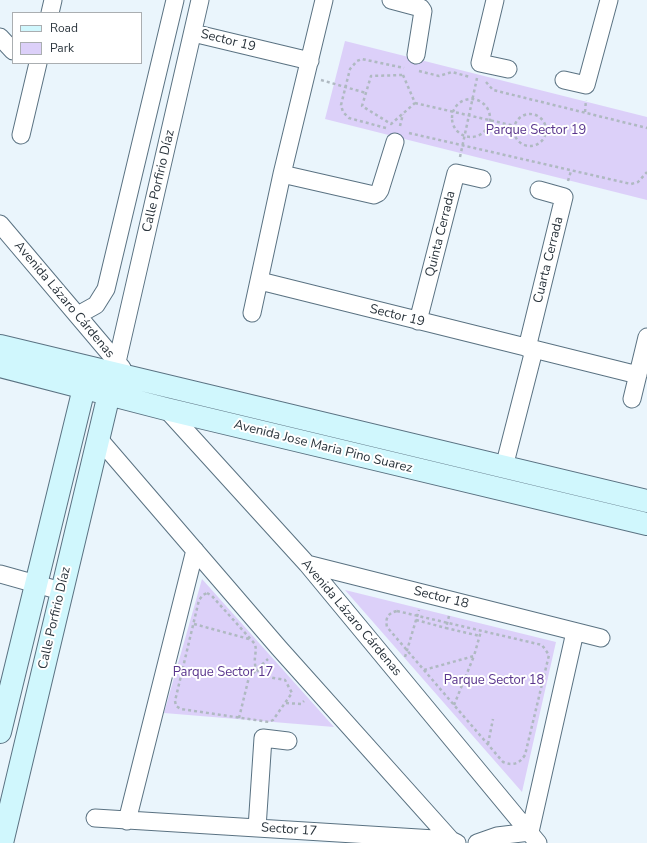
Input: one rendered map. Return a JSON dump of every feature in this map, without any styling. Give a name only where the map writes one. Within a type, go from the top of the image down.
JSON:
[{"type":"street","points":[[50,12],[53,0]]},
{"type":"street","name":"Calle Porfirio Díaz","points":[[78,315],[96,305],[106,289],[174,0]]},
{"type":"street","name":"Calle Porfirio Díaz","points":[[2,843],[61,592],[99,439],[116,396],[123,369],[200,0]]},
{"type":"street","points":[[252,313],[282,174],[324,0]]},
{"type":"street","points":[[391,0],[424,10],[416,55]]},
{"type":"street","points":[[495,0],[478,71],[508,69]]},
{"type":"street","points":[[564,80],[586,86],[609,0]]},
{"type":"street","name":"Sector 19","points":[[192,33],[308,69]]},
{"type":"street","points":[[0,37],[12,50]]},
{"type":"street","points":[[21,135],[36,69],[25,64]]},
{"type":"street","points":[[282,174],[374,195],[380,190],[398,135]]},
{"type":"street","name":"Quinta Cerrada","points":[[418,321],[456,173],[482,179]]},
{"type":"street","name":"Cuarta Cerrada","points":[[531,349],[564,197],[540,190]]},
{"type":"street","name":"Avenida Lázaro Cárdenas","points":[[0,224],[123,369]]},
{"type":"street","name":"Sector 19","points":[[260,281],[638,376]]},
{"type":"street","points":[[632,399],[647,337]]},
{"type":"street","name":"Avenida Jose Maria Pino Suarez","points":[[0,346],[123,369],[311,421],[647,501]]},
{"type":"street","points":[[504,467],[531,349]]},
{"type":"street","name":"Avenida Jose Maria Pino Suarez","points":[[0,366],[304,443],[647,524]]},
{"type":"street","name":"Calle Porfirio Díaz","points":[[0,732],[84,388]]},
{"type":"street","name":"Avenida Lázaro Cárdenas","points":[[166,409],[306,564],[534,838]]},
{"type":"street","points":[[304,443],[311,421]]},
{"type":"street","points":[[99,439],[279,648],[454,842]]},
{"type":"street","points":[[127,821],[195,550]]},
{"type":"street","name":"Sector 18","points":[[306,564],[600,638]]},
{"type":"street","points":[[0,574],[61,592]]},
{"type":"street","points":[[477,843],[508,834],[534,838],[575,632]]},
{"type":"street","points":[[257,828],[263,738],[288,741]]},
{"type":"street","name":"Sector 17","points":[[95,818],[454,842]]},
{"type":"path","points":[[478,71],[452,72],[439,76],[362,59],[357,61],[350,69],[341,105],[343,112],[349,118],[398,135],[463,146],[631,184],[638,182],[647,172]]},
{"type":"path","points":[[308,69],[366,93]]},
{"type":"path","points":[[456,173],[478,71]]},
{"type":"path","points":[[478,71],[484,80],[494,90],[647,128]]},
{"type":"path","points":[[403,75],[415,103],[391,124],[362,106],[371,76],[403,75]]},
{"type":"path","points":[[472,99],[482,102],[490,113],[489,126],[480,135],[474,137],[465,136],[458,132],[454,128],[452,122],[452,112],[457,103],[463,100],[472,99]]},
{"type":"path","points":[[415,103],[515,126]]},
{"type":"path","points":[[531,115],[541,119],[546,129],[540,142],[532,146],[527,146],[516,137],[515,126],[521,118],[531,115]]},
{"type":"path","points":[[207,593],[212,596],[251,640],[257,651],[255,664],[258,670],[265,676],[285,680],[292,692],[273,720],[269,722],[239,718],[181,709],[176,706],[175,701],[193,624],[199,600],[203,595],[207,593]]},
{"type":"path","points":[[400,676],[423,594]]},
{"type":"path","points":[[446,628],[453,602]]},
{"type":"path","points":[[397,611],[447,623],[542,645],[549,655],[524,755],[521,761],[517,764],[503,762],[387,627],[386,621],[388,615],[397,611]]},
{"type":"path","points":[[416,620],[480,636]]},
{"type":"path","points":[[193,624],[251,640]]},
{"type":"path","points":[[454,705],[474,656],[482,631]]},
{"type":"path","points":[[239,718],[249,677],[258,670],[279,648]]},
{"type":"path","points":[[424,670],[474,656]]},
{"type":"path","points":[[488,744],[493,719]]},
{"type":"green space","name":"Parque Sector 19","points":[[345,41],[647,117],[647,200],[325,119]]},
{"type":"green space","name":"Parque Sector 17","points":[[202,579],[334,727],[164,713]]},
{"type":"green space","name":"Parque Sector 18","points":[[345,590],[556,642],[522,792]]}]
